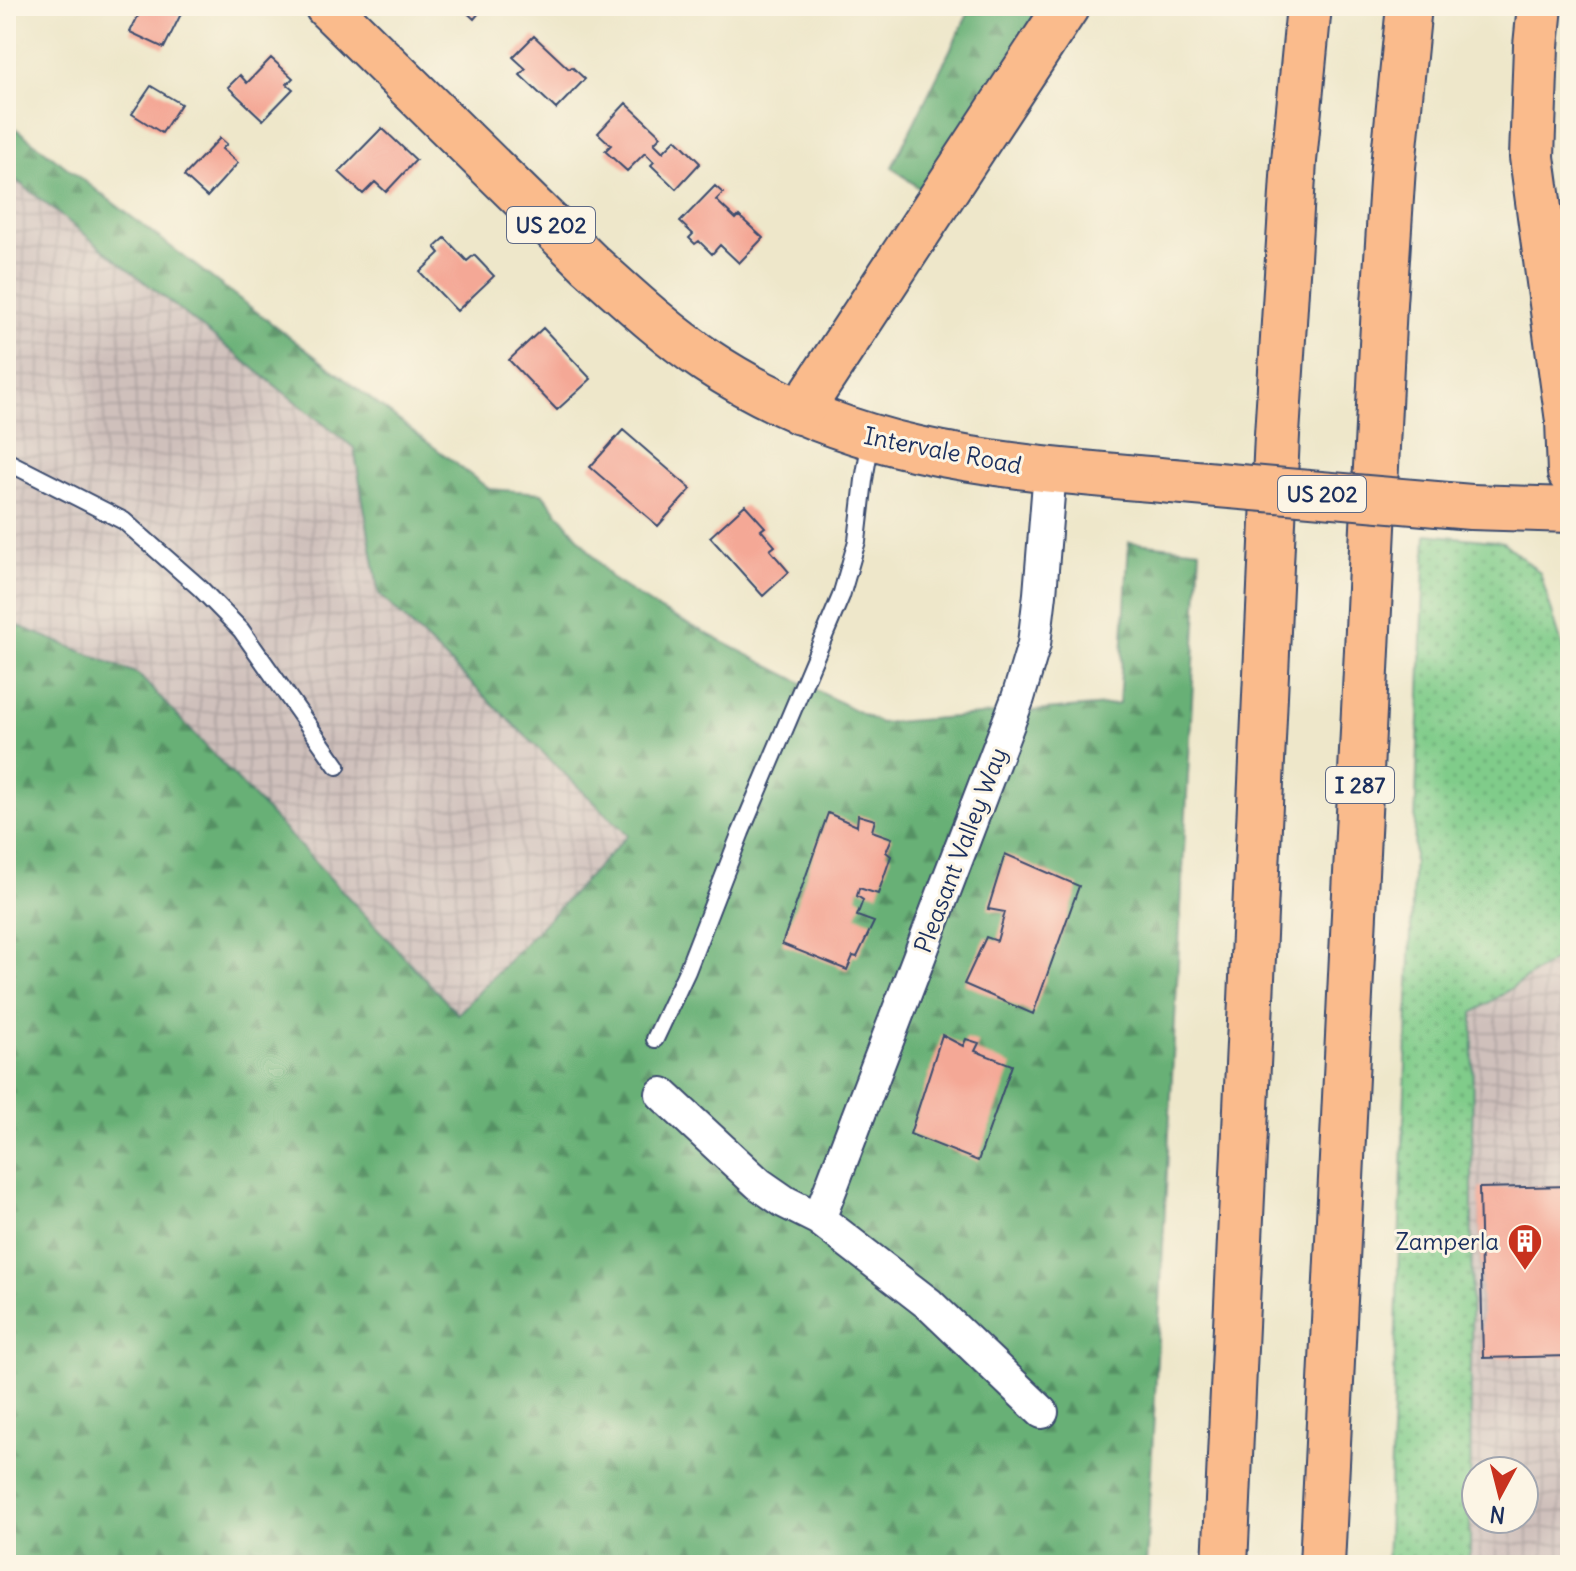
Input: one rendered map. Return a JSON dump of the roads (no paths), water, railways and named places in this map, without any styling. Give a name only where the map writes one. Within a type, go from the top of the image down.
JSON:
[{"type":"main road","name":"Intervale Road","points":[[327,6],[631,301],[709,362],[800,412],[871,438],[952,457],[1050,470],[1471,507],[1570,510]]},
{"type":"main road","points":[[800,412],[1067,6]]},
{"type":"main road","points":[[1225,1565],[1279,405],[1294,161],[1309,6]]},
{"type":"main road","name":"I 287","points":[[1322,1565],[1384,304],[1393,167],[1409,6]]},
{"type":"main road","points":[[1540,6],[1532,157],[1568,421],[1570,473]]},
{"type":"street","name":"Pleasant Valley Way","points":[[819,1219],[1018,698],[1034,644],[1050,470]]},
{"type":"street","points":[[662,1094],[759,1184],[785,1202],[819,1219],[929,1304],[1042,1412]]},
{"type":"lane","points":[[655,1039],[687,971],[741,832],[841,596],[857,541],[871,438]]},
{"type":"lane","points":[[6,461],[124,521],[200,588],[241,630],[337,766]]},
{"type":"place","name":"Zamperla","points":[[1525,1272]]}]
